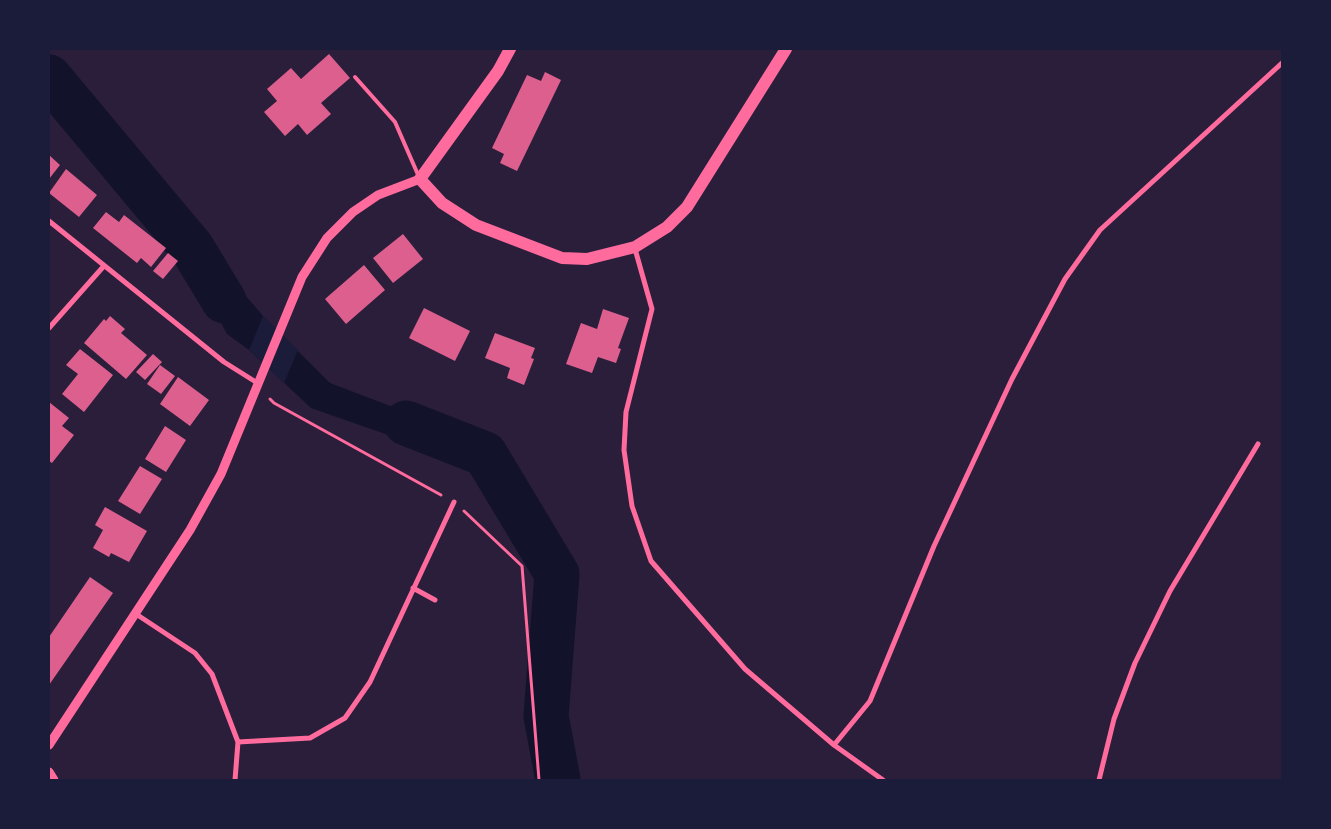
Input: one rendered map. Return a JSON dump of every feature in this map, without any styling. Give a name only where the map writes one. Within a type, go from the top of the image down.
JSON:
[{"type":"main road","points":[[510,49],[498,71],[420,179],[442,203],[476,225],[562,258],[587,259],[635,247],[667,228],[687,207],[786,49]]},
{"type":"street","points":[[834,745],[870,701],[934,546],[1012,379],[1065,279],[1100,230],[1282,63]]},
{"type":"street","points":[[49,745],[190,530],[221,474],[302,277],[327,238],[353,212],[378,196],[420,179]]},
{"type":"street","points":[[49,221],[224,362],[259,384]]},
{"type":"street","points":[[635,247],[652,309],[626,412],[624,450],[632,506],[651,561],[745,669],[834,745],[882,780]]},
{"type":"street","points":[[49,328],[104,266]]},
{"type":"street","points":[[1099,780],[1114,719],[1135,663],[1170,591],[1258,444]]},
{"type":"street","points":[[238,742],[310,738],[345,718],[370,682],[454,502]]},
{"type":"street","points":[[414,588],[435,600]]},
{"type":"street","points":[[136,614],[195,653],[212,674],[238,742],[235,780]]},
{"type":"street","points":[[49,772],[54,780]]},
{"type":"lane","points":[[355,77],[395,122],[420,179]]},
{"type":"shaded area","points":[[49,49],[1282,49],[1282,780],[49,780]]},
{"type":"shaded area","points":[[205,241],[240,289],[263,316],[330,383],[466,435],[457,459],[311,408],[249,350],[227,334],[184,252]]},
{"type":"pier","points":[[263,316],[298,350],[284,383],[249,350]]},
{"type":"building","points":[[329,54],[350,78],[321,103],[331,114],[307,135],[298,124],[285,136],[264,112],[277,101],[267,89],[291,68],[301,79]]},
{"type":"building","points":[[545,72],[561,80],[517,171],[500,163],[504,154],[492,148],[527,75],[541,81]]},
{"type":"building","points":[[49,155],[60,165],[49,179]]},
{"type":"building","points":[[66,169],[97,195],[79,217],[49,193]]},
{"type":"building","points":[[106,212],[119,222],[124,215],[166,248],[151,267],[141,258],[137,263],[93,228]]},
{"type":"building","points":[[403,234],[423,259],[393,283],[373,258]]},
{"type":"building","points":[[168,253],[178,261],[163,279],[153,271]]},
{"type":"building","points":[[364,265],[385,290],[346,324],[325,299]]},
{"type":"building","points":[[424,308],[470,331],[455,361],[409,338]]},
{"type":"building","points":[[603,309],[629,318],[618,348],[621,349],[616,363],[598,357],[592,373],[566,364],[581,323],[597,329]]},
{"type":"building","points":[[110,316],[125,329],[121,333],[147,355],[126,379],[84,343],[104,319],[106,321]]},
{"type":"building","points":[[495,333],[535,348],[531,358],[534,359],[524,385],[507,378],[510,368],[485,358]]},
{"type":"building","points":[[80,349],[113,375],[84,412],[62,394],[78,374],[66,365]]},
{"type":"building","points":[[153,354],[162,362],[145,380],[136,372]]},
{"type":"building","points":[[160,365],[175,376],[161,394],[147,384]]},
{"type":"building","points":[[178,377],[209,400],[190,426],[160,404]]},
{"type":"building","points":[[49,402],[69,418],[62,426],[74,435],[52,463],[49,461]]},
{"type":"building","points":[[165,426],[186,440],[166,472],[145,459]]},
{"type":"building","points":[[140,466],[162,479],[140,514],[118,501]]},
{"type":"building","points":[[105,507],[147,531],[129,562],[111,553],[109,557],[93,548],[103,530],[95,525]]},
{"type":"building","points":[[90,577],[113,593],[49,685],[49,637]]},
{"type":"waterway","points":[[49,77],[192,248],[224,301]]},
{"type":"waterway","points":[[406,423],[485,454],[557,574],[546,716],[558,780]]}]
